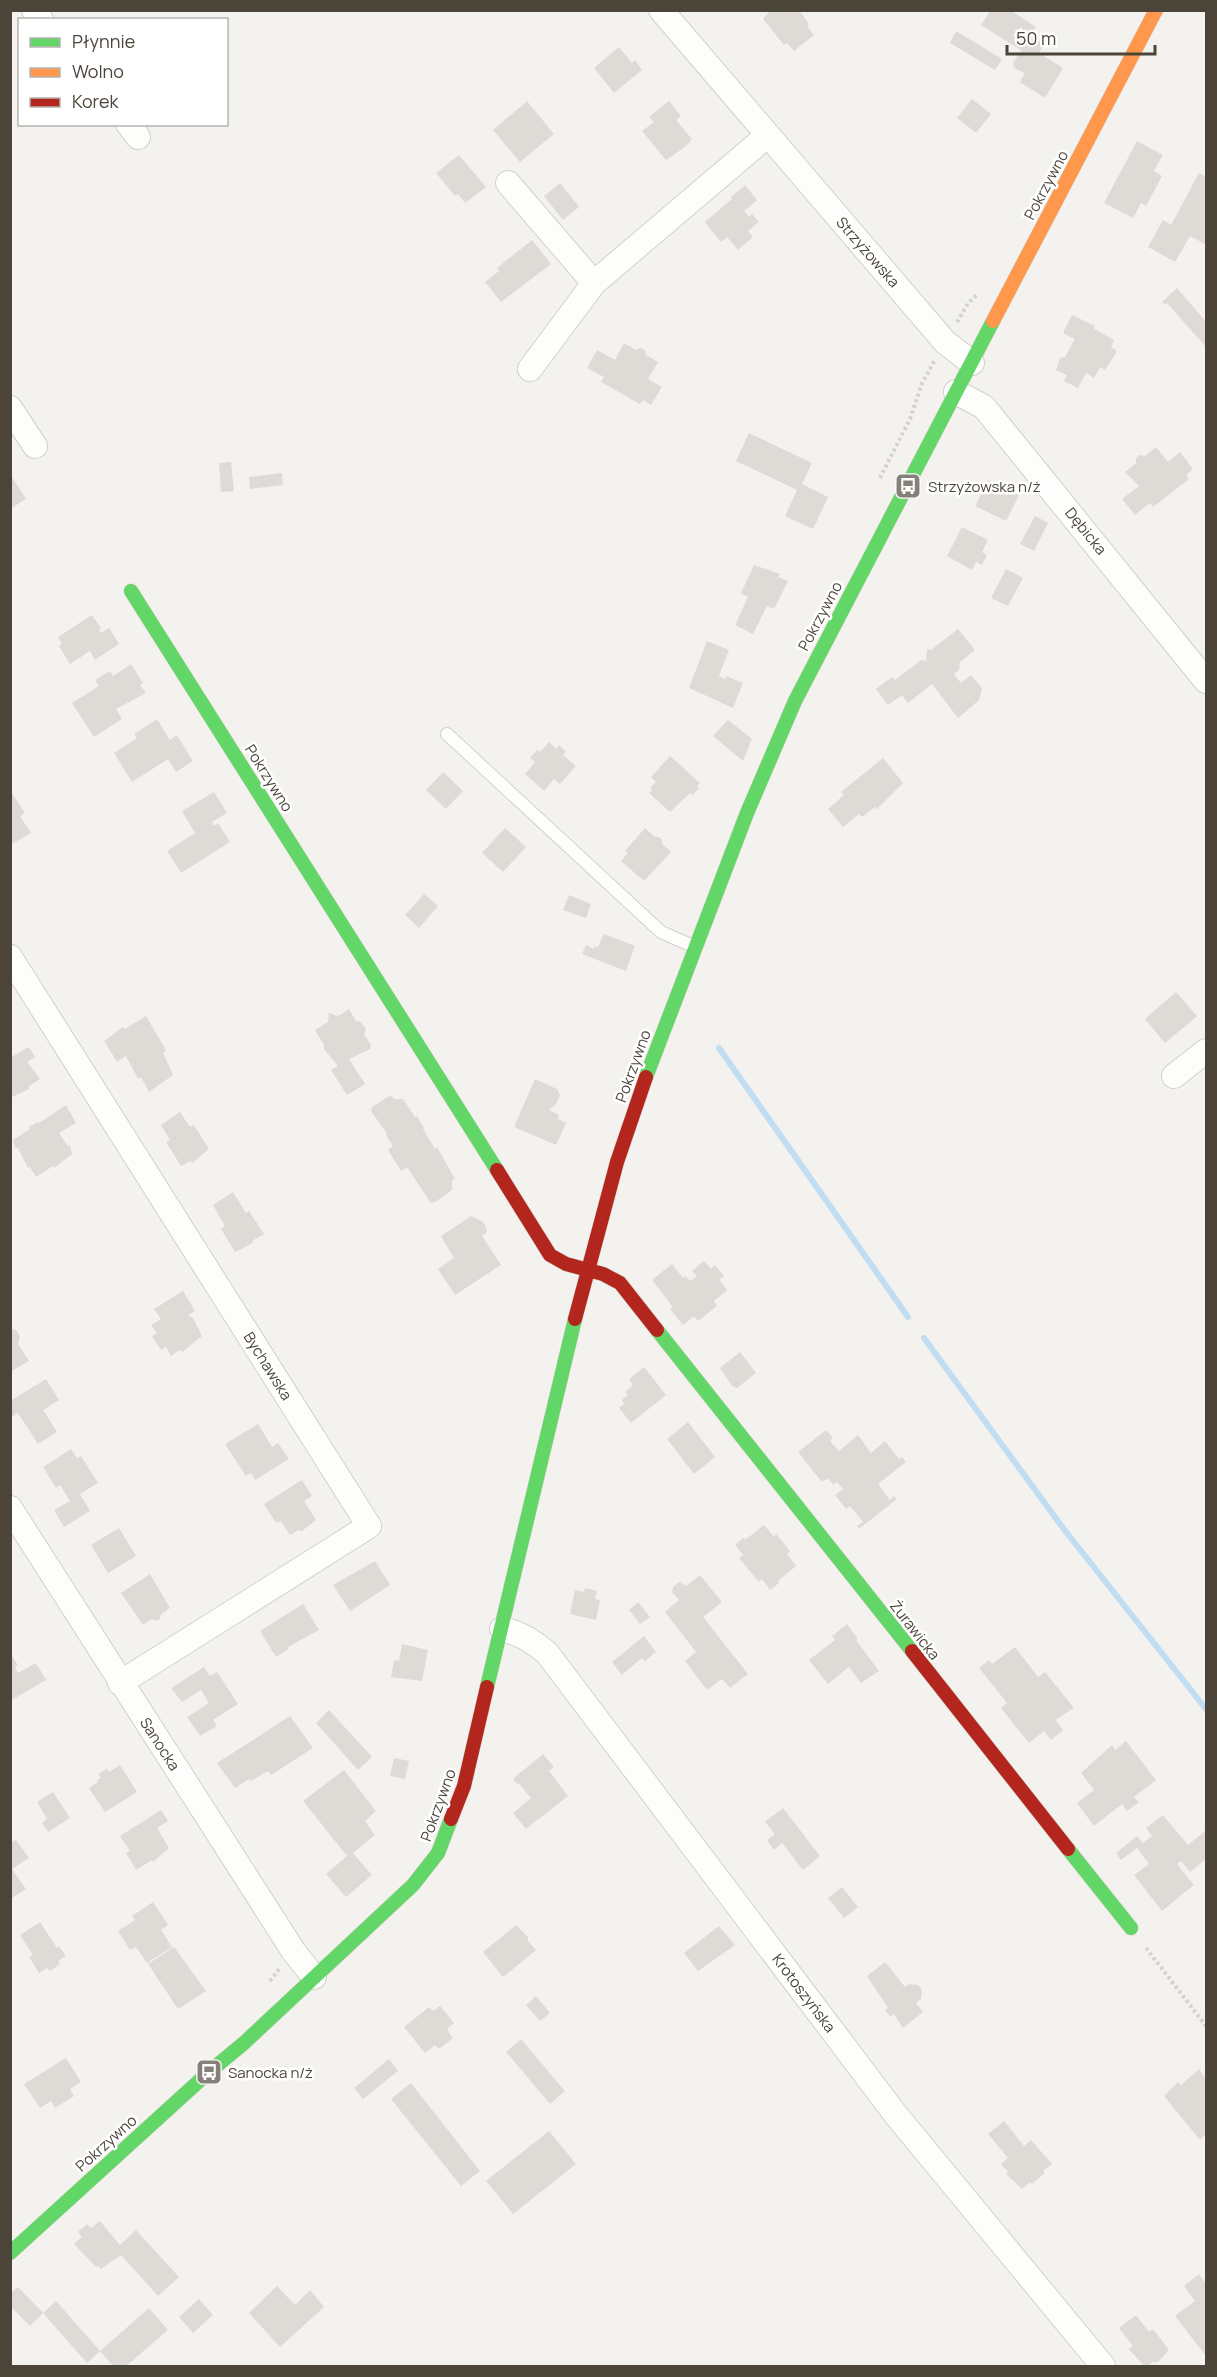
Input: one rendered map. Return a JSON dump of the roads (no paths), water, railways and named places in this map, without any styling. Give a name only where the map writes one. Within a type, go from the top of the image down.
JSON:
[{"type":"street","name":"Strzyżowska","points":[[661,10],[945,342],[972,363]]},
{"type":"street","name":"Pokrzywno","points":[[10,2253],[200,2080],[244,2043],[413,1885],[438,1853],[464,1786],[587,1268],[625,1137],[747,813],[795,701],[1156,10]]},
{"type":"street","points":[[530,369],[594,283],[768,135]]},
{"type":"street","points":[[508,183],[594,283]]},
{"type":"street","name":"Dębicka","points":[[956,392],[984,407],[1206,681]]},
{"type":"street","points":[[10,408],[35,446]]},
{"type":"street","name":"Pokrzywno","points":[[131,591],[550,1255],[556,1260],[587,1268]]},
{"type":"street","name":"Bychawska","points":[[10,957],[369,1526],[120,1683]]},
{"type":"street","points":[[1174,1076],[1206,1051]]},
{"type":"street","name":"Żurawicka","points":[[587,1268],[610,1276],[620,1283],[1131,1928]]},
{"type":"street","name":"Sanocka","points":[[10,1508],[294,1952],[314,1977]]},
{"type":"street","name":"Krotoszyńska","points":[[502,1629],[532,1640],[547,1653],[896,2115],[1102,2367]]},
{"type":"lane","points":[[447,734],[661,932],[696,947]]},
{"type":"waterway","points":[[719,1048],[908,1317]]},
{"type":"waterway","points":[[924,1338],[1063,1528],[1206,1709]]},
{"type":"place","name":"Strzyżowska n/ż","points":[[908,486]]},
{"type":"place","name":"Sanocka n/ż","points":[[209,2072]]}]
